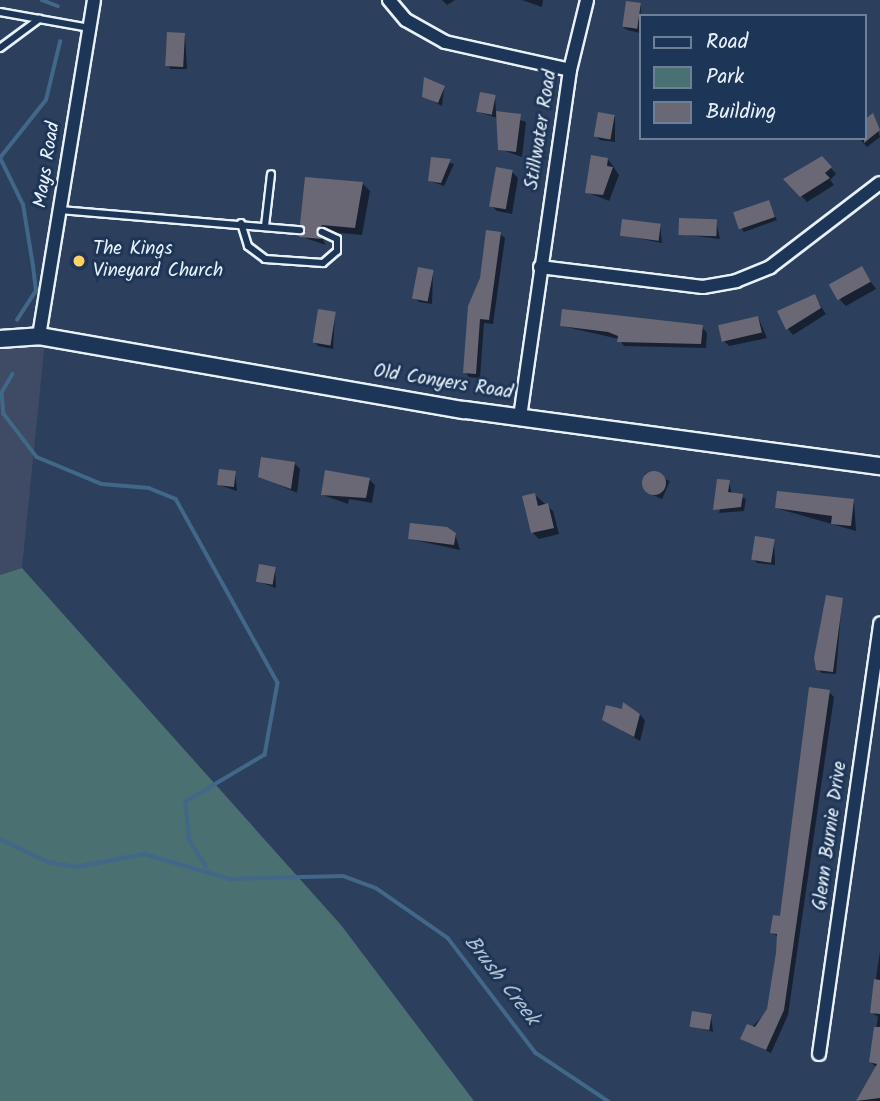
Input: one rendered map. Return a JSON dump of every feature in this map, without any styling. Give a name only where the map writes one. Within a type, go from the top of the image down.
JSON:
[{"type":"street","name":"Mays Road","points":[[39,336],[94,0]]},
{"type":"street","points":[[389,0],[405,20],[445,42],[570,70]]},
{"type":"street","name":"Stillwater Road","points":[[520,417],[570,70],[587,0]]},
{"type":"street","points":[[540,267],[703,287],[770,267],[880,183]]},
{"type":"street","name":"Old Conyers Road","points":[[0,339],[39,336],[520,417],[880,466]]},
{"type":"street","name":"Glenn Burnie Drive","points":[[820,1054],[880,623]]},
{"type":"lane","points":[[0,12],[90,28]]},
{"type":"lane","points":[[0,48],[39,19]]},
{"type":"lane","points":[[265,226],[271,174]]},
{"type":"lane","points":[[60,210],[300,230]]},
{"type":"lane","points":[[241,223],[247,246],[265,260],[323,263],[338,251],[337,239],[322,232]]},
{"type":"shaded area","points":[[46,330],[22,568],[0,575],[0,336]]},
{"type":"green space","points":[[22,568],[341,925],[474,1101],[0,1101],[0,575]]},
{"type":"building","points":[[626,1],[641,3],[637,29],[622,27]]},
{"type":"building","points":[[167,32],[185,33],[183,67],[165,66]]},
{"type":"building","points":[[424,77],[445,86],[438,103],[422,97]]},
{"type":"building","points":[[480,92],[496,95],[492,115],[476,112]]},
{"type":"building","points":[[496,111],[521,114],[516,152],[498,150]]},
{"type":"building","points":[[598,112],[615,115],[610,140],[594,137]]},
{"type":"building","points":[[873,113],[880,130],[864,143],[866,140],[866,118]]},
{"type":"building","points":[[591,155],[608,158],[607,166],[613,167],[603,195],[585,193]]},
{"type":"building","points":[[822,156],[832,167],[825,173],[830,178],[800,197],[783,179]]},
{"type":"building","points":[[431,157],[451,159],[441,183],[428,181]]},
{"type":"building","points":[[496,167],[513,170],[506,209],[489,206]]},
{"type":"building","points":[[305,177],[363,182],[355,228],[322,225],[316,232],[322,239],[299,237],[306,231],[300,224]]},
{"type":"building","points":[[769,200],[775,217],[739,229],[733,212]]},
{"type":"building","points":[[679,218],[717,219],[716,236],[678,235]]},
{"type":"building","points":[[622,219],[661,224],[659,241],[620,236]]},
{"type":"building","points":[[486,230],[501,232],[489,320],[480,319],[476,374],[463,373],[468,306],[480,278]]},
{"type":"building","points":[[862,266],[871,282],[837,300],[829,284]]},
{"type":"building","points":[[418,267],[434,270],[428,301],[412,298]]},
{"type":"building","points":[[815,294],[821,308],[786,330],[777,311]]},
{"type":"building","points":[[318,309],[336,312],[330,345],[313,343]]},
{"type":"building","points":[[562,309],[703,325],[701,344],[617,342],[618,336],[608,332],[560,326]]},
{"type":"building","points":[[758,316],[762,333],[722,342],[718,325]]},
{"type":"building","points":[[261,457],[295,462],[291,489],[258,477]]},
{"type":"building","points":[[219,469],[236,471],[234,487],[217,485]]},
{"type":"building","points":[[325,470],[370,478],[366,498],[321,495]]},
{"type":"building","points":[[654,471],[662,475],[666,483],[662,491],[654,495],[646,491],[642,483],[646,475]]},
{"type":"building","points":[[717,479],[730,480],[728,492],[743,494],[741,507],[713,510]]},
{"type":"building","points":[[777,491],[854,499],[851,526],[831,524],[832,516],[775,508]]},
{"type":"building","points":[[535,493],[538,506],[548,503],[554,528],[531,533],[522,496]]},
{"type":"building","points":[[410,523],[447,527],[456,533],[454,545],[408,539]]},
{"type":"building","points":[[755,536],[775,539],[771,563],[751,560]]},
{"type":"building","points":[[259,564],[276,567],[273,585],[256,582]]},
{"type":"building","points":[[826,595],[843,598],[833,672],[816,670],[814,658]]},
{"type":"building","points":[[809,687],[830,690],[784,1010],[766,1050],[740,1039],[747,1024],[755,1027],[767,1009],[777,934],[770,933],[773,915],[780,916]]},
{"type":"building","points":[[623,702],[640,714],[634,737],[602,720],[606,705],[622,709]]},
{"type":"building","points":[[874,979],[880,980],[880,1014],[870,1013]]},
{"type":"building","points":[[692,1011],[712,1014],[709,1030],[689,1027]]},
{"type":"building","points":[[874,1027],[880,1027],[880,1098],[856,1101],[877,1064],[869,1062]]},
{"type":"waterway","points":[[42,0],[58,6]]},
{"type":"waterway","points":[[17,320],[36,291],[23,205],[0,158],[46,100],[60,42]]},
{"type":"waterway","points":[[13,374],[2,393],[4,414],[37,457],[102,484],[149,488],[176,499],[278,683],[265,755],[186,802],[189,839],[206,866]]},
{"type":"waterway","name":"Brush Creek","points":[[0,839],[48,862],[76,867],[144,854],[230,879],[343,876],[376,888],[448,938],[536,1053],[608,1101]]},
{"type":"place","name":"The Kings Vineyard Church","points":[[79,261]]}]
